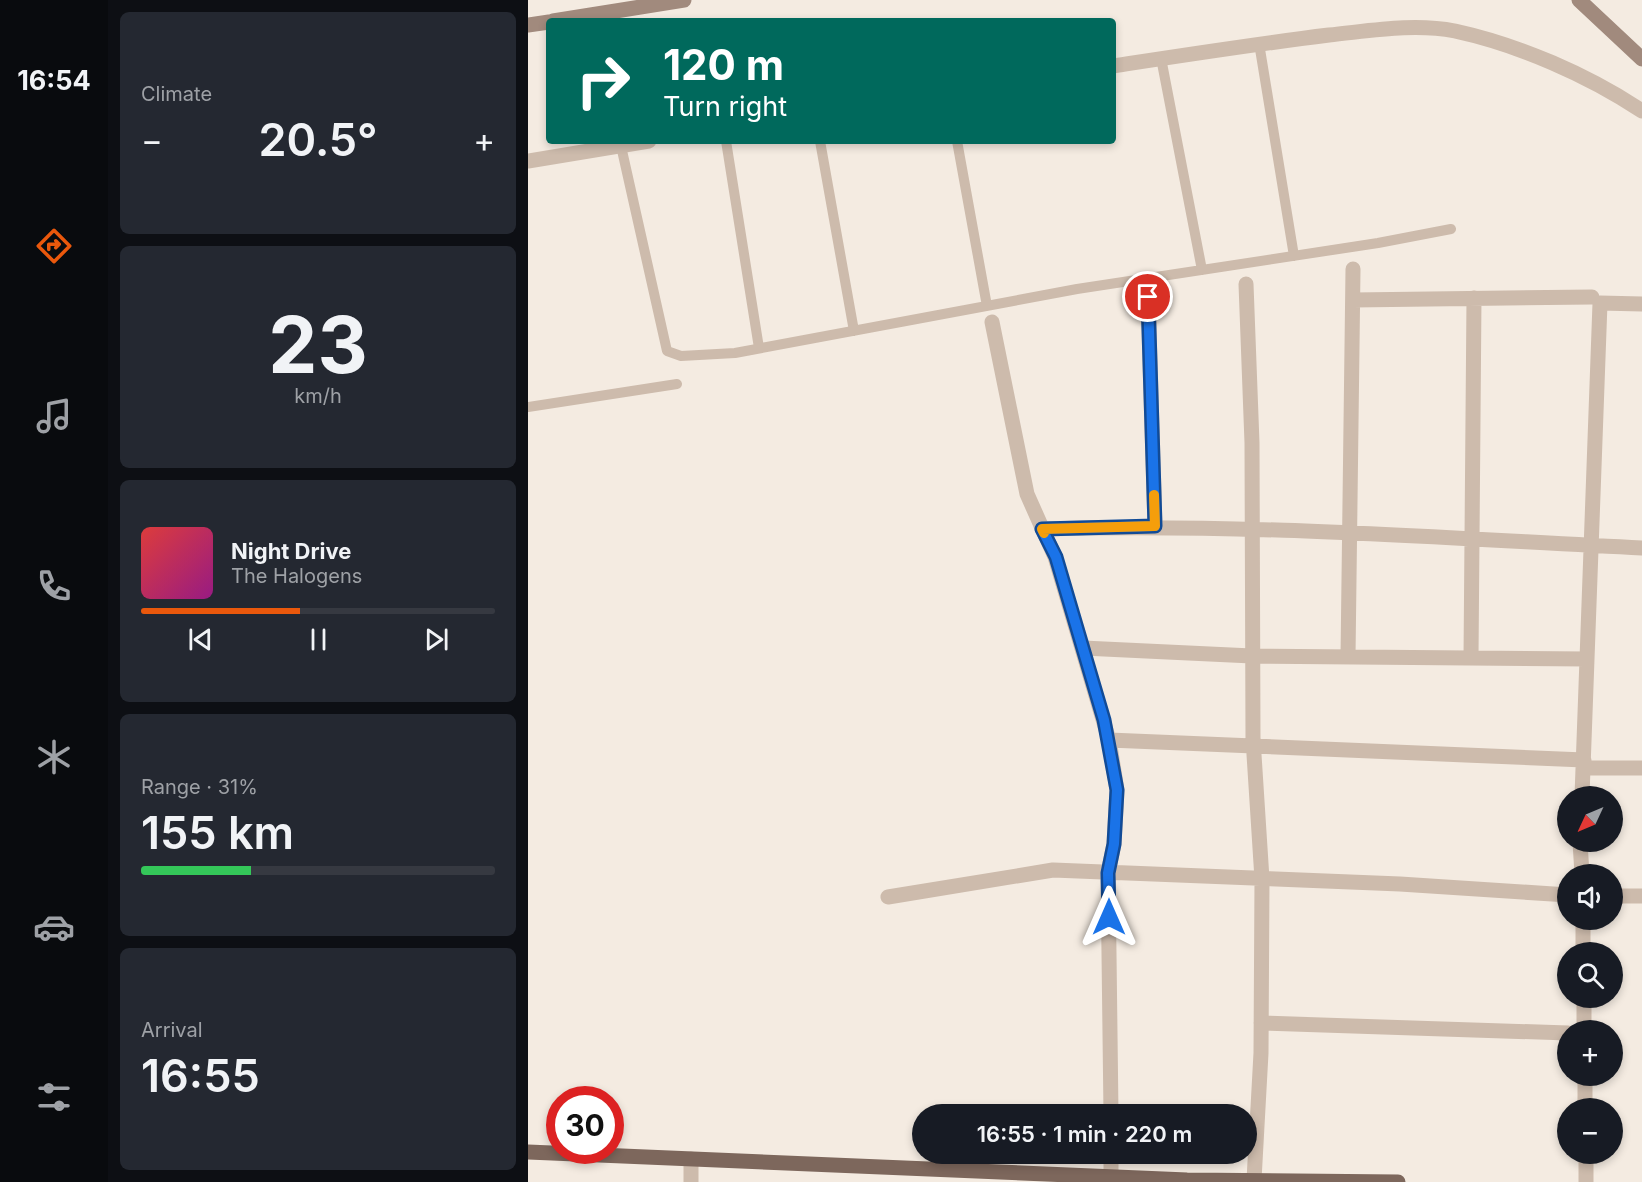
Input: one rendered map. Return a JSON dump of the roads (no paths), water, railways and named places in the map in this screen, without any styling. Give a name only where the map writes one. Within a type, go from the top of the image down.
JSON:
[{"type":"main road","points":[[528,1152],[1111,1179],[1398,1182]]},
{"type":"street","points":[[570,18],[684,0]]},
{"type":"street","points":[[1579,0],[1642,58]]},
{"type":"street","points":[[528,25],[546,22]]},
{"type":"street","points":[[1116,66],[1259,44],[1404,27],[1454,31],[1557,65],[1603,85],[1642,111]]},
{"type":"street","points":[[528,160],[632,144]]},
{"type":"street","points":[[1348,657],[1353,269]]},
{"type":"street","points":[[1246,284],[1252,443],[1253,748],[1262,879],[1261,1023],[1255,1181]]},
{"type":"street","points":[[1148,297],[1155,526]]},
{"type":"street","points":[[1353,300],[1592,297]]},
{"type":"street","points":[[1471,658],[1474,298]]},
{"type":"street","points":[[1582,786],[1600,303],[1642,304]]},
{"type":"street","points":[[992,322],[1027,494],[1056,557],[1109,740],[1117,790],[1114,844],[1108,873],[1111,1104]]},
{"type":"street","points":[[1042,529],[1155,526],[1251,528],[1642,548]]},
{"type":"street","points":[[1083,648],[1252,657],[1587,659]]},
{"type":"street","points":[[1109,740],[1642,768]]},
{"type":"street","points":[[888,897],[1053,870],[1557,894]]},
{"type":"street","points":[[1623,896],[1642,896]]},
{"type":"street","points":[[1261,1023],[1557,1033]]},
{"type":"street","points":[[691,1159],[691,1182]]},
{"type":"street","points":[[1586,1164],[1586,1182]]},
{"type":"lane","points":[[1259,44],[1294,256]]},
{"type":"lane","points":[[1161,58],[1203,270]]},
{"type":"lane","points":[[726,144],[759,348]]},
{"type":"lane","points":[[821,144],[854,331]]},
{"type":"lane","points":[[958,144],[987,306]]},
{"type":"lane","points":[[621,146],[667,351],[681,356],[759,348],[987,306],[1451,229]]},
{"type":"lane","points":[[528,407],[677,384]]}]
